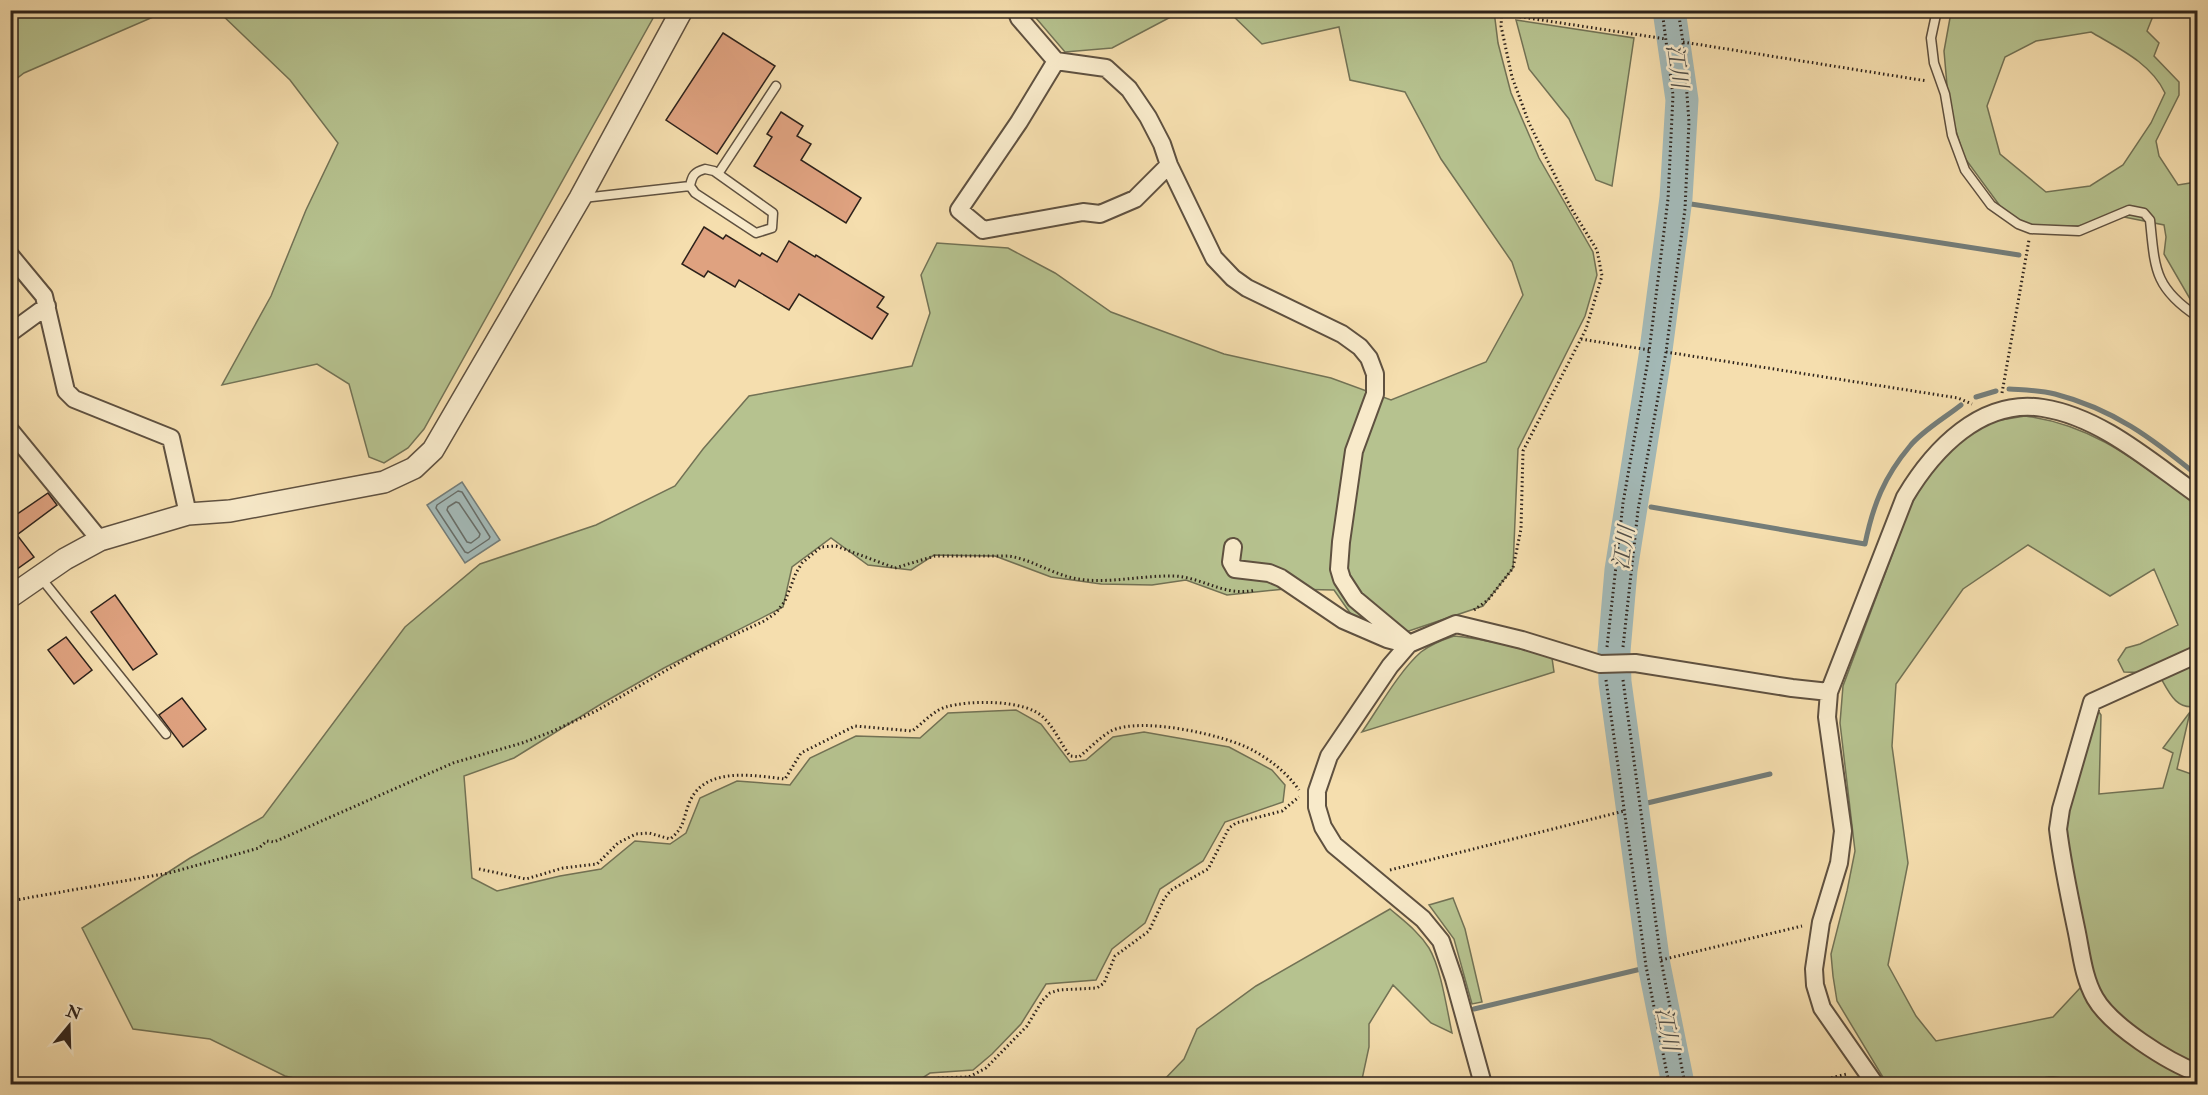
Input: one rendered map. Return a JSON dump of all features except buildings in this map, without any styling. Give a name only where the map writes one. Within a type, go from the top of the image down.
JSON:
[{"type":"street","points":[[10,597],[65,559],[100,540],[188,514],[230,511],[384,482],[414,468],[433,450],[580,198],[682,10]]},
{"type":"street","points":[[1016,10],[1019,18],[1056,61],[1106,68],[1129,89],[1148,117],[1162,144],[1169,165],[1214,258],[1233,278],[1247,288],[1342,334],[1360,346],[1369,358],[1375,374],[1375,394],[1354,451],[1339,568],[1342,579],[1355,599],[1409,644]]},
{"type":"street","points":[[1056,61],[1019,122],[959,210],[983,230],[1083,212],[1100,214],[1135,199],[1169,165]]},
{"type":"street","points":[[10,255],[44,296],[66,391],[74,399],[171,438],[188,514]]},
{"type":"street","points":[[10,333],[47,306]]},
{"type":"street","points":[[1875,1084],[1822,1008],[1815,985],[1814,969],[1821,922],[1839,863],[1843,831],[1827,717],[1829,692],[1905,497],[1921,471],[1945,444],[1991,414],[2022,407],[2042,408],[2097,427],[2198,495]]},
{"type":"street","points":[[10,430],[100,540]]},
{"type":"street","points":[[1233,547],[1231,562],[1235,569],[1269,573],[1281,578],[1343,620],[1387,639],[1409,644]]},
{"type":"street","points":[[1483,1084],[1454,980],[1440,941],[1423,919],[1334,845],[1323,826],[1317,807],[1317,791],[1329,756],[1390,666],[1409,644],[1456,624],[1476,627],[1614,664],[1635,663],[1829,692]]},
{"type":"street","points":[[2198,654],[2092,702],[2061,809],[2058,829],[2085,974],[2096,999],[2110,1016],[2142,1042],[2183,1068],[2198,1073]]},
{"type":"lane","points":[[1937,10],[1931,39],[1934,63],[1945,94],[1952,135],[1965,171],[1991,205],[2018,224],[2031,229],[2079,231],[2130,210],[2144,213],[2150,220],[2158,279],[2177,303],[2198,317]]},
{"type":"lane","points":[[718,174],[776,86]]},
{"type":"lane","points":[[705,170],[718,174],[773,213],[772,228],[756,233],[695,193],[690,186],[692,176],[698,171],[705,170]]},
{"type":"lane","points":[[580,198],[690,186]]},
{"type":"lane","points":[[40,576],[166,734]]},
{"type":"path","points":[[1662,10],[1673,95],[1668,199],[1649,350],[1622,514],[1614,664],[1624,811],[1646,966],[1669,1084]]},
{"type":"path","points":[[1678,10],[1683,42],[1689,123],[1685,208],[1666,352],[1638,510],[1623,635],[1614,664],[1622,677],[1661,960],[1685,1084]]},
{"type":"path","points":[[1456,624],[1488,600],[1513,568],[1521,529],[1523,451],[1581,339],[1599,293],[1602,276],[1597,250],[1566,197],[1529,123],[1512,77],[1501,26],[1502,12],[1666,39]]},
{"type":"path","points":[[1683,42],[1941,84]]},
{"type":"path","points":[[1666,352],[1958,398],[1991,414],[2031,229]]},
{"type":"path","points":[[1581,339],[1649,350]]},
{"type":"path","points":[[10,901],[169,873],[259,848],[267,841],[274,842],[453,763],[552,732],[596,711],[698,652],[776,614],[785,601],[795,573],[802,563],[821,547],[836,546],[895,568],[935,556],[1008,556],[1020,558],[1075,578],[1096,581],[1175,576],[1228,591],[1259,589]]},
{"type":"path","points":[[479,868],[526,879],[563,868],[597,864],[618,843],[636,834],[649,833],[670,838],[680,832],[692,797],[706,783],[732,775],[785,779],[801,753],[855,726],[912,731],[943,707],[966,704],[1011,704],[1029,708],[1044,717],[1070,756],[1079,757],[1112,731],[1136,725],[1168,727],[1238,743],[1278,766],[1293,781],[1302,794],[1282,811],[1229,828],[1208,869],[1171,890],[1164,899],[1149,931],[1115,956],[1104,983],[1096,988],[1059,990],[1050,993],[1042,1001],[1027,1026],[986,1068],[969,1077],[935,1078],[921,1084]]},
{"type":"path","points":[[1370,875],[1624,811]]},
{"type":"path","points":[[1661,960],[1821,922]]},
{"type":"path","points":[[1805,1084],[1845,1075],[1860,1064]]},
{"type":"green space","points":[[11,10],[167,11],[24,73],[11,83]]},
{"type":"green space","points":[[1961,10],[2155,11],[2147,31],[2159,43],[2154,56],[2179,82],[2179,95],[2156,141],[2159,156],[2178,185],[2190,183],[2197,178],[2197,311],[2164,254],[2166,237],[2164,225],[2124,217],[2078,226],[2034,226],[2022,223],[2000,206],[1964,157],[1949,108],[1944,51],[1950,18]],"holes":[[[2091,32],[2123,50],[2143,65],[2159,82],[2165,93],[2151,123],[2123,165],[2090,186],[2046,192],[2000,154],[1987,106],[2005,57],[2036,41]]]},
{"type":"green space","points":[[170,11],[657,11],[424,429],[408,448],[384,463],[369,457],[349,384],[317,364],[222,385],[271,296],[306,210],[338,143],[290,80],[219,12]]},
{"type":"green space","points":[[1030,11],[1182,11],[1112,48],[1065,52]]},
{"type":"green space","points":[[1228,11],[1494,11],[1498,43],[1511,93],[1539,158],[1593,252],[1597,275],[1585,316],[1518,449],[1513,568],[1483,606],[1391,637],[1360,627],[1334,590],[1285,589],[1227,595],[1186,580],[1152,585],[1101,584],[1051,577],[995,556],[934,555],[911,570],[868,565],[831,538],[792,567],[783,607],[664,668],[514,758],[464,776],[472,878],[497,891],[601,869],[635,841],[670,844],[686,833],[700,798],[737,781],[790,785],[810,758],[856,736],[920,738],[948,713],[1016,710],[1041,724],[1070,762],[1086,760],[1113,737],[1144,732],[1229,747],[1272,770],[1285,785],[1283,802],[1225,822],[1203,861],[1160,889],[1145,923],[1112,949],[1096,980],[1046,984],[1021,1024],[973,1070],[930,1073],[913,1084],[320,1084],[285,1076],[210,1039],[133,1029],[82,928],[190,858],[263,817],[405,627],[480,564],[596,525],[675,486],[703,449],[749,396],[912,366],[930,313],[921,275],[937,243],[1008,248],[1055,273],[1111,312],[1224,354],[1331,378],[1391,400],[1486,362],[1523,295],[1512,262],[1441,159],[1405,92],[1350,80],[1339,27],[1262,44]]},
{"type":"green space","points":[[1516,20],[1634,38],[1612,186],[1596,180],[1569,119],[1529,69]]},
{"type":"green space","points":[[2025,416],[2074,428],[2096,438],[2137,462],[2197,505],[2197,706],[2183,705],[2173,698],[2158,673],[2124,672],[2118,660],[2126,648],[2140,644],[2178,625],[2154,569],[2110,596],[2028,545],[1963,589],[1896,684],[1892,746],[1908,863],[1888,965],[1916,1016],[1936,1041],[2053,1017],[2081,987],[2064,817],[2095,706],[2101,715],[2099,794],[2163,788],[2173,753],[2163,748],[2190,712],[2177,769],[2197,776],[2197,1084],[2073,1084],[2055,1077],[2041,1078],[2021,1084],[1887,1084],[1837,1001],[1831,954],[1855,851],[1840,723],[1843,686],[1910,507],[1926,477],[1946,454],[1974,430],[1995,421]]},
{"type":"green space","points":[[1454,636],[1504,644],[1552,658],[1554,672],[1362,732],[1397,679],[1413,660],[1429,647]]},
{"type":"green space","points":[[1453,898],[1465,929],[1482,1002],[1472,1004],[1454,939],[1429,905]]},
{"type":"green space","points":[[1390,909],[1421,937],[1433,956],[1443,989],[1452,1033],[1431,1023],[1393,985],[1369,1024],[1369,1047],[1361,1084],[1160,1084],[1184,1059],[1197,1029],[1256,986]]},
{"type":"water","points":[[462,482],[500,540],[465,563],[427,505]]},
{"type":"waterway","name":"江川","points":[[1669,10],[1682,100],[1676,198],[1656,350],[1621,570],[1614,651],[1615,682],[1654,965],[1678,1084]]},
{"type":"waterway","points":[[1691,204],[2019,255]]},
{"type":"waterway","points":[[2009,389],[2049,393],[2095,408],[2148,437],[2198,476]]},
{"type":"waterway","points":[[1976,397],[1996,391]]},
{"type":"waterway","points":[[1651,507],[1865,544],[1881,492],[1893,469],[1921,435],[1961,405]]},
{"type":"waterway","points":[[1643,804],[1770,774]]},
{"type":"waterway","name":"江川","points":[[1650,966],[1654,965]]},
{"type":"waterway","points":[[1474,1009],[1641,969]]}]
